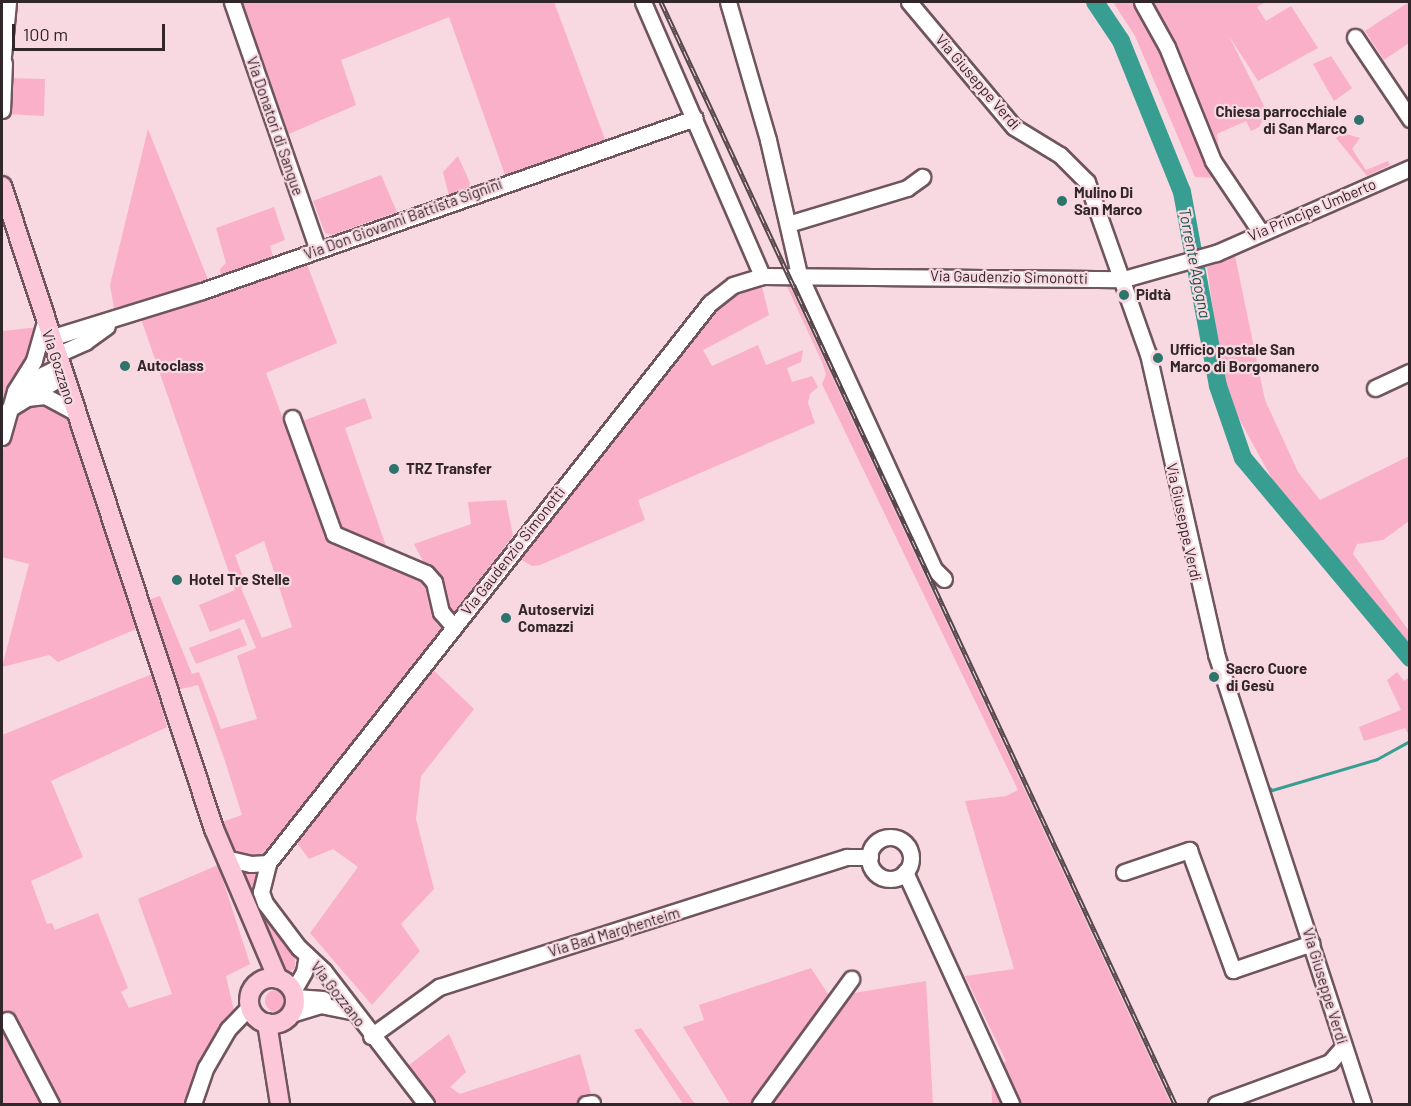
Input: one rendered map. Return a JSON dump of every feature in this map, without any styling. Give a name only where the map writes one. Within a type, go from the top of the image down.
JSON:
[{"type":"main road","name":"Via Gozzano","points":[[2,186],[73,411],[161,676],[225,858]]},
{"type":"main road","points":[[225,858],[285,995],[277,1081]]},
{"type":"main road","points":[[267,1023],[256,1017],[250,1006],[253,988],[285,995]]},
{"type":"main road","points":[[280,1104],[267,1023],[285,995]]},
{"type":"street","points":[[2,110],[3,58],[8,2]]},
{"type":"street","name":"Via Donatori di Sangue","points":[[232,2],[318,250]]},
{"type":"street","points":[[643,2],[762,276]]},
{"type":"street","points":[[728,2],[788,224],[799,274],[934,568],[944,579]]},
{"type":"street","name":"Via Giuseppe Verdi","points":[[909,2],[1014,127],[1060,155],[1087,182],[1124,279],[1154,376],[1172,475],[1216,654],[1312,943],[1342,1048],[1363,1104]]},
{"type":"street","points":[[1142,2],[1167,47],[1213,161],[1260,231]]},
{"type":"street","points":[[1355,37],[1410,119]]},
{"type":"street","name":"Via Don Giovanni Battista Signini","points":[[16,399],[55,352],[85,342],[111,322],[695,118]]},
{"type":"street","name":"Via Principe Umberto","points":[[1216,253],[1260,231],[1410,168]]},
{"type":"street","points":[[788,224],[907,188],[922,177]]},
{"type":"street","name":"Via Gaudenzio Simonotti","points":[[264,880],[268,863],[454,627],[710,303],[733,285],[762,276],[799,274],[1124,279],[1216,253]]},
{"type":"street","points":[[2,437],[34,360],[55,352]]},
{"type":"street","points":[[1375,388],[1410,372]]},
{"type":"street","points":[[16,399],[45,396],[73,411]]},
{"type":"street","points":[[292,418],[334,534],[426,573],[434,582],[441,612],[454,627]]},
{"type":"street","points":[[906,872],[886,878],[874,871],[870,857],[879,840],[898,838],[911,853],[906,872],[1011,1104]]},
{"type":"street","points":[[1124,872],[1189,850],[1233,970],[1312,943]]},
{"type":"street","name":"Via Bad Marghenteim","points":[[371,1036],[439,987],[847,857],[870,857]]},
{"type":"street","points":[[225,858],[251,864],[268,863]]},
{"type":"street","name":"Via Gozzano","points":[[264,880],[261,892],[265,903],[303,951],[324,971],[371,1036],[426,1104]]},
{"type":"street","points":[[303,951],[304,972],[285,995],[352,1011]]},
{"type":"street","points":[[760,1104],[851,979]]},
{"type":"street","points":[[193,1104],[206,1067],[228,1029],[250,1006]]},
{"type":"street","points":[[7,1020],[51,1104]]},
{"type":"street","points":[[1216,1104],[1330,1062],[1342,1048]]},
{"type":"shaded area","points":[[238,2],[554,2],[606,142],[505,175],[449,17],[341,60],[356,105],[284,136]]},
{"type":"shaded area","points":[[1113,2],[1266,2],[1257,7],[1266,21],[1291,6],[1318,48],[1258,81],[1229,36],[1267,112],[1259,127],[1251,131],[1246,121],[1217,134],[1222,178],[1195,177],[1135,36]]},
{"type":"shaded area","points":[[1409,2],[1409,43],[1384,60],[1365,31]]},
{"type":"shaded area","points":[[1331,56],[1352,88],[1334,101],[1313,64]]},
{"type":"shaded area","points":[[6,78],[45,79],[44,116],[7,114]]},
{"type":"shaded area","points":[[148,129],[209,282],[114,308],[110,285]]},
{"type":"shaded area","points":[[1343,133],[1360,138],[1352,149],[1366,170],[1388,161],[1390,165],[1367,176],[1336,138]]},
{"type":"shaded area","points":[[458,156],[470,183],[468,189],[449,196],[443,172]]},
{"type":"shaded area","points":[[381,175],[397,212],[332,235],[325,233],[313,201]]},
{"type":"shaded area","points":[[274,207],[285,240],[270,246],[274,260],[221,279],[220,269],[226,263],[216,228]]},
{"type":"shaded area","points":[[1235,256],[1265,400],[1298,472],[1320,500],[1409,456],[1409,521],[1383,540],[1357,544],[1353,554],[1409,631],[1409,648],[1348,571],[1283,499],[1237,415],[1221,369],[1207,267]]},
{"type":"shaded area","points":[[305,259],[337,343],[266,373],[286,427],[365,398],[372,418],[345,428],[393,566],[425,579],[449,629],[342,755],[264,859],[236,855],[230,847],[222,822],[242,815],[224,758],[198,685],[177,690],[147,600],[160,596],[192,674],[199,672],[221,729],[257,719],[237,656],[256,648],[244,619],[210,632],[199,605],[235,590],[140,316]],"holes":[[[264,541],[292,627],[262,638],[241,588],[246,585],[235,555]]]},
{"type":"shaded area","points":[[774,280],[762,287],[769,315],[703,350],[712,366],[758,345],[766,365],[803,350],[801,362],[787,368],[792,382],[812,376],[818,387],[810,394],[808,403],[815,423],[638,500],[645,520],[540,565],[532,566],[522,560],[514,549],[720,294]]},
{"type":"shaded area","points":[[784,280],[787,280],[1171,1104],[992,1104],[991,1070],[1006,1061],[965,976],[1014,969],[965,801],[1006,796],[1018,790],[822,384],[826,374],[822,362]]},
{"type":"shaded area","points":[[39,327],[2,424],[2,331]]},
{"type":"shaded area","points":[[44,399],[68,413],[141,627],[58,662],[49,655],[2,667],[29,564],[2,557],[2,454],[14,410]]},
{"type":"shaded area","points":[[506,500],[513,536],[455,611],[447,607],[414,544],[471,524],[468,502]]},
{"type":"shaded area","points":[[240,628],[247,645],[196,664],[189,648]]},
{"type":"shaded area","points":[[426,663],[474,709],[421,776],[416,819],[434,889],[401,924],[420,951],[372,1005],[310,933],[358,867],[333,849],[309,859],[291,835]]},
{"type":"shaded area","points":[[1397,672],[1404,681],[1409,677],[1409,735],[1405,728],[1364,741],[1359,727],[1401,710],[1387,680]]},
{"type":"shaded area","points":[[152,674],[167,727],[51,781],[83,857],[31,881],[47,924],[52,923],[55,930],[98,913],[128,988],[121,992],[129,1008],[172,994],[138,899],[218,865],[250,964],[226,976],[234,1011],[215,1043],[190,1104],[2,1104],[2,735]]},
{"type":"shaded area","points":[[234,866],[261,870],[260,902],[295,956],[295,968],[288,973],[283,973]]},
{"type":"shaded area","points":[[811,968],[830,997],[926,981],[933,1104],[730,1104],[683,1027],[704,1020],[699,1005]]},
{"type":"shaded area","points":[[276,990],[284,993],[287,1001],[284,1009],[276,1012],[268,1009],[265,1001],[268,993]]},
{"type":"shaded area","points":[[641,1028],[695,1104],[683,1104],[634,1030]]},
{"type":"shaded area","points":[[449,1034],[466,1072],[450,1087],[460,1094],[580,1054],[594,1104],[433,1104],[404,1069]]},
{"type":"waterway","name":"Torrente Agogna","points":[[1095,2],[1121,41],[1182,192],[1218,386],[1243,458],[1410,658]]},
{"type":"waterway","points":[[1021,140],[1061,165]]},
{"type":"waterway","points":[[1218,628],[1223,647]]},
{"type":"waterway","points":[[1226,660],[1230,673]]},
{"type":"waterway","points":[[1266,785],[1272,790],[1377,759],[1410,741]]},
{"type":"railway","points":[[661,2],[1175,1104]]},
{"type":"place","name":"Chiesa parrocchiale di San Marco","points":[[1359,120]]},
{"type":"place","name":"Mulino Di San Marco","points":[[1062,201]]},
{"type":"place","name":"Pidtà","points":[[1124,295]]},
{"type":"place","name":"Ufficio postale San Marco di Borgomanero","points":[[1158,358]]},
{"type":"place","name":"Autoclass","points":[[125,366]]},
{"type":"place","name":"TRZ Transfer","points":[[394,469]]},
{"type":"place","name":"Hotel Tre Stelle","points":[[177,580]]},
{"type":"place","name":"Autoservizi Comazzi","points":[[506,618]]},
{"type":"place","name":"Sacro Cuore di Gesù","points":[[1214,677]]}]
